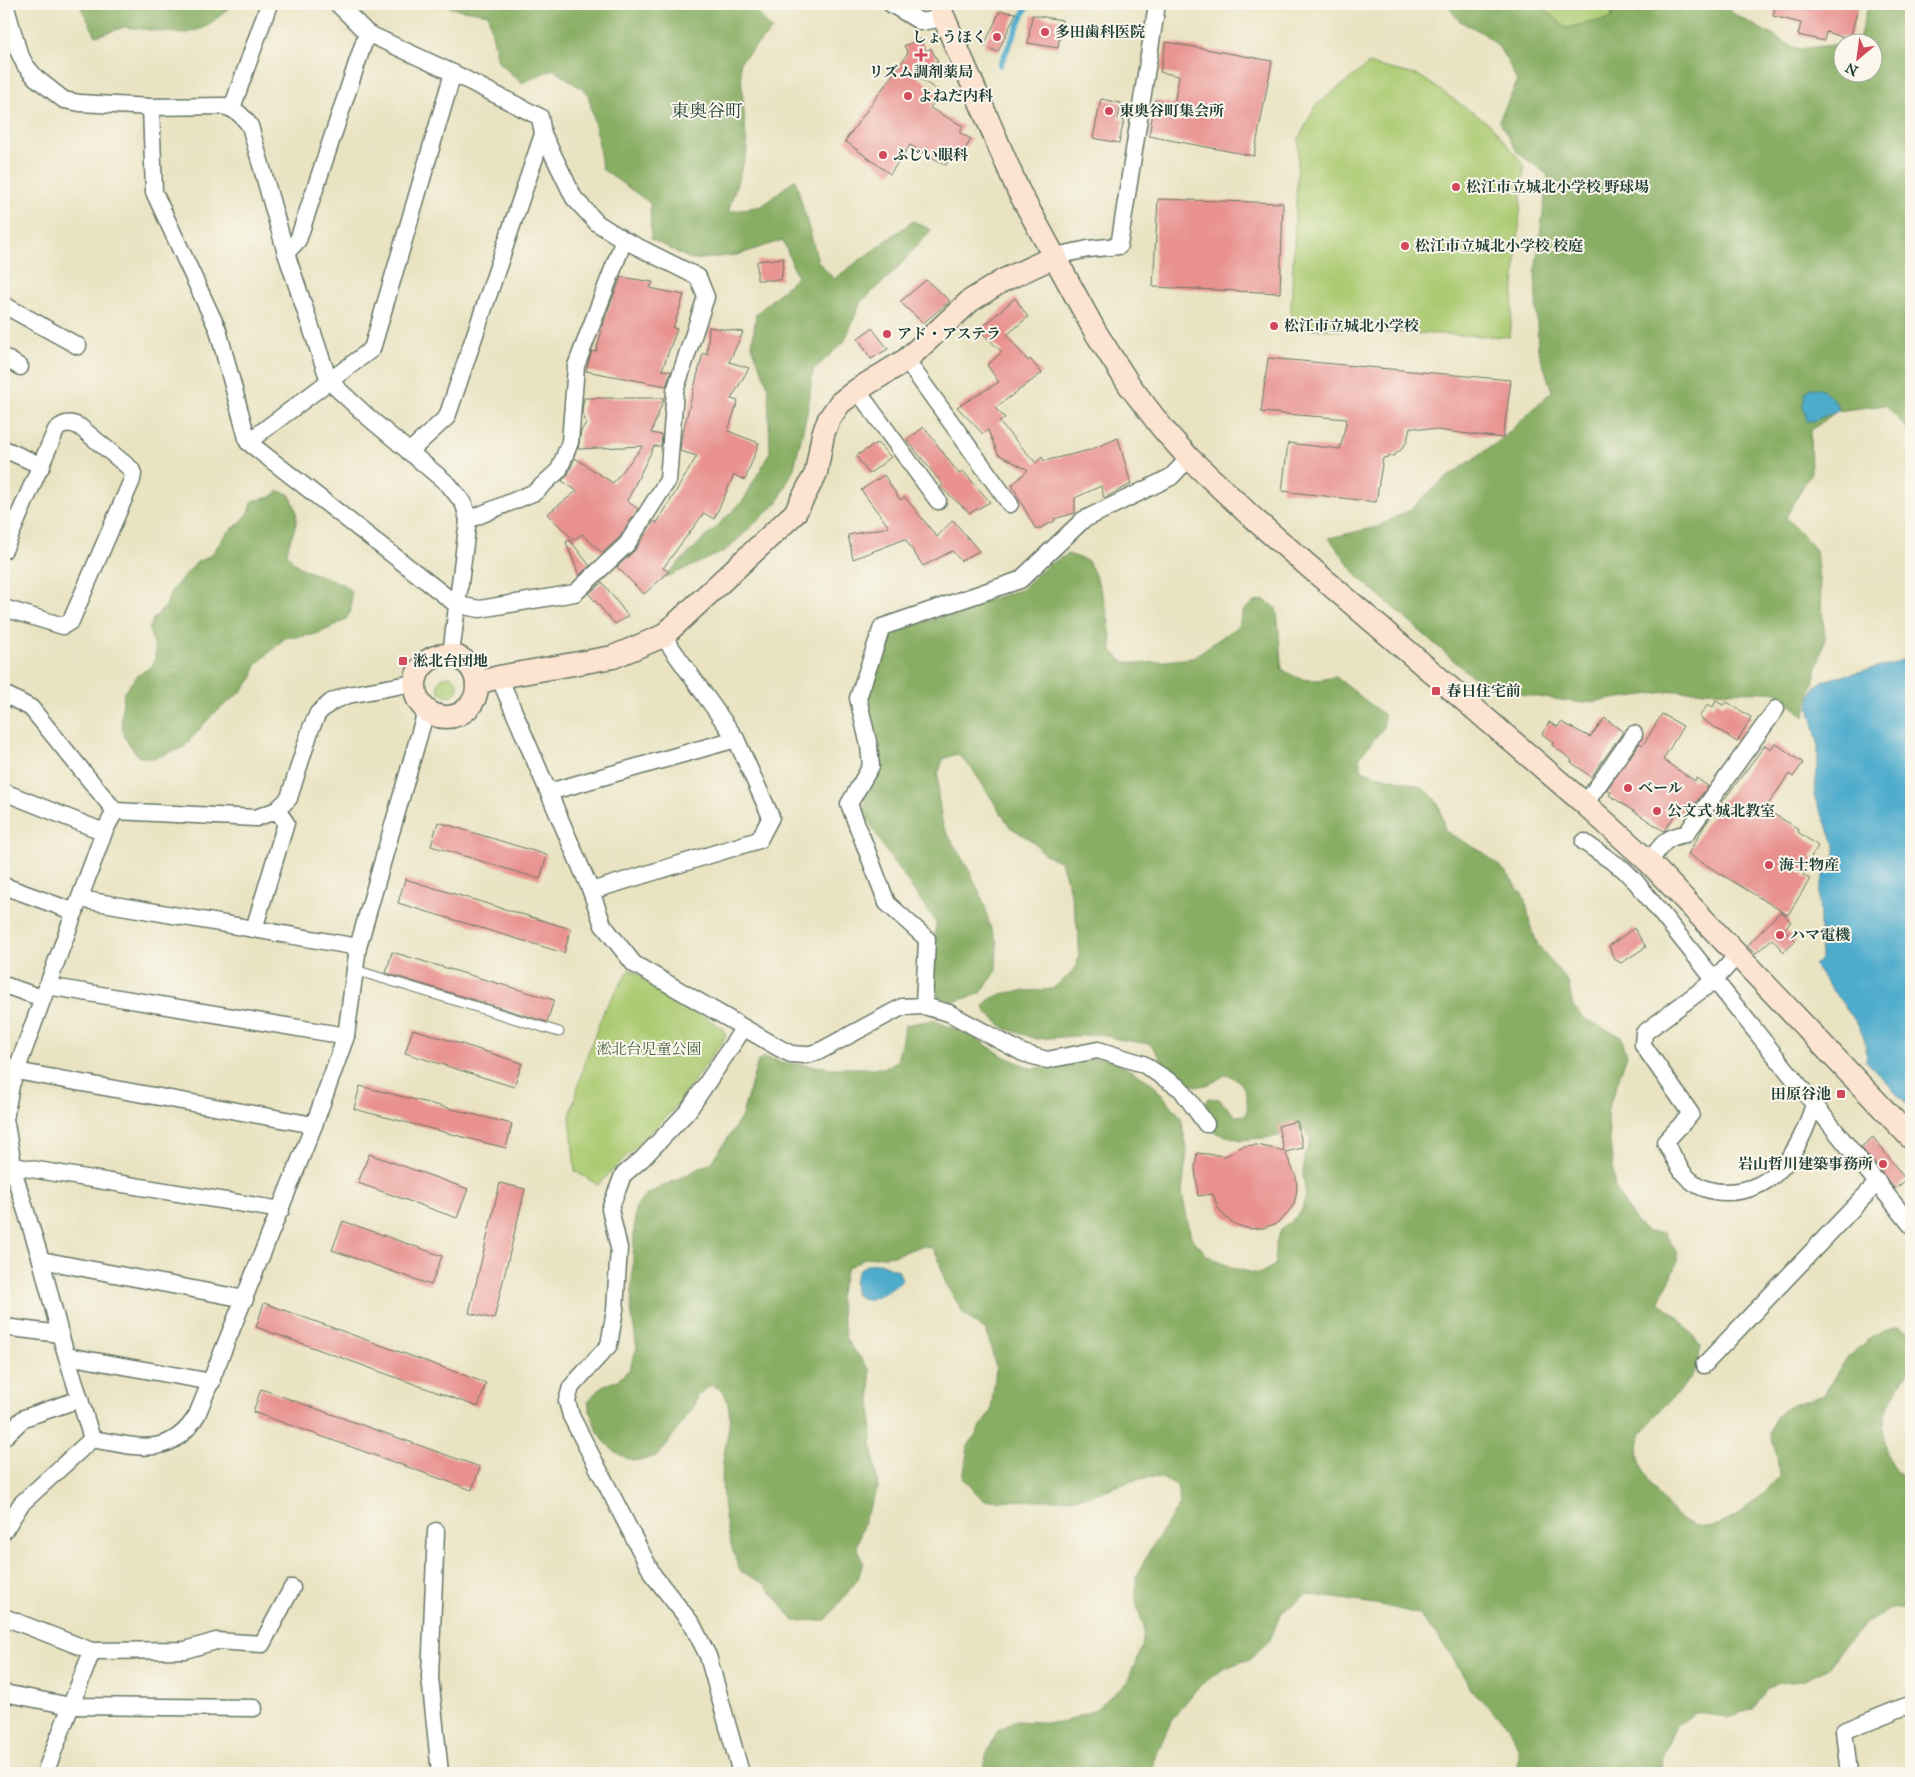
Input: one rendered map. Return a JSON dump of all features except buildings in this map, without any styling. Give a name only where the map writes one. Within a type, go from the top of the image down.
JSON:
[{"type":"street","points":[[5,4],[18,50],[25,65],[48,90],[64,100],[80,103],[151,107],[223,106],[232,108],[242,115],[250,126],[286,252],[330,381],[408,452],[449,485],[464,504],[468,520],[451,654]]},
{"type":"street","points":[[232,108],[269,4]]},
{"type":"street","points":[[151,107],[154,192],[218,330],[248,442],[457,605],[480,609],[575,593],[627,544],[668,480],[675,391],[706,297],[698,277],[624,240],[597,223],[574,198],[543,134],[540,117],[453,73],[367,33],[338,4]]},
{"type":"street","points":[[891,4],[921,22],[941,11],[1018,190],[1056,256],[1096,333],[1130,386],[1189,458],[1329,585],[1585,804],[1649,862],[1911,1138]]},
{"type":"street","points":[[478,683],[499,677],[613,657],[663,636],[795,513],[816,473],[823,434],[829,419],[840,403],[857,390],[906,360],[970,301],[1002,281],[1056,256],[1088,249],[1119,246],[1157,4]]},
{"type":"street","points":[[286,252],[298,240],[367,33]]},
{"type":"street","points":[[248,442],[372,349],[453,73]]},
{"type":"street","points":[[408,452],[447,417],[543,134]]},
{"type":"street","points":[[468,520],[535,492],[559,470],[570,442],[576,366],[624,240]]},
{"type":"street","points":[[4,305],[78,346]]},
{"type":"street","points":[[4,357],[20,367]]},
{"type":"street","points":[[906,360],[1010,504]]},
{"type":"street","points":[[857,390],[938,501]]},
{"type":"street","points":[[4,550],[56,430],[63,424],[72,423],[88,433],[131,469],[133,474],[68,624],[63,626],[4,608]]},
{"type":"street","points":[[4,448],[42,466]]},
{"type":"street","points":[[924,1006],[927,939],[887,903],[849,804],[871,766],[869,746],[858,698],[882,627],[1020,580],[1082,520],[1171,477],[1189,458]]},
{"type":"street","points":[[591,891],[759,840],[772,817],[736,739],[663,636]]},
{"type":"street","points":[[451,654],[469,664],[478,683],[472,703],[461,713],[446,718],[426,711],[419,703],[414,683],[422,664],[430,658],[451,654]]},
{"type":"street","points":[[499,677],[591,891],[603,925],[634,964],[743,1029],[792,1054],[805,1055],[818,1052],[902,1007],[924,1006],[949,1013],[1024,1053],[1047,1060],[1098,1050],[1143,1064],[1181,1089],[1206,1124]]},
{"type":"street","points":[[4,696],[8,696],[31,708],[115,811],[256,818],[277,810],[288,798],[311,728],[318,713],[331,702],[348,695],[414,683]]},
{"type":"street","points":[[1649,862],[1665,840],[1671,836],[1686,834],[1776,709]]},
{"type":"street","points":[[92,1439],[145,1448],[165,1444],[182,1434],[190,1426],[212,1382],[314,1125],[346,1036],[358,947],[426,711]]},
{"type":"street","points":[[1585,804],[1634,734]]},
{"type":"street","points":[[549,792],[736,739]]},
{"type":"street","points":[[4,792],[104,832]]},
{"type":"street","points":[[254,929],[286,823],[277,810]]},
{"type":"street","points":[[92,1439],[66,1356],[41,1260],[10,1172],[5,1119],[10,1080],[78,905],[104,832],[115,811]]},
{"type":"street","points":[[1584,842],[1623,869],[1636,882],[1716,979],[1911,1225]]},
{"type":"street","points":[[4,886],[78,905],[254,929],[358,947]]},
{"type":"street","points":[[1738,954],[1716,979],[1644,1033],[1643,1045],[1691,1114],[1666,1142],[1685,1175],[1700,1187],[1711,1192],[1747,1190],[1776,1174],[1791,1157],[1805,1132],[1814,1104]]},
{"type":"street","points":[[4,985],[346,1036]]},
{"type":"street","points":[[741,1773],[708,1656],[692,1624],[653,1575],[571,1416],[567,1400],[571,1387],[579,1376],[609,1345],[615,1310],[619,1248],[610,1210],[623,1175],[642,1159],[688,1111],[743,1029]]},
{"type":"street","points":[[10,1080],[314,1125]]},
{"type":"street","points":[[10,1172],[281,1210]]},
{"type":"street","points":[[1704,1365],[1878,1182]]},
{"type":"street","points":[[41,1260],[245,1299]]},
{"type":"street","points":[[4,1327],[60,1334]]},
{"type":"street","points":[[66,1356],[212,1382]]},
{"type":"street","points":[[4,1437],[24,1418],[80,1399]]},
{"type":"street","points":[[4,1531],[21,1504],[92,1439]]},
{"type":"street","points":[[436,1531],[430,1677],[440,1773]]},
{"type":"street","points":[[4,1617],[92,1651],[185,1650],[216,1640],[262,1644],[292,1588]]},
{"type":"street","points":[[45,1773],[92,1651]]},
{"type":"street","points":[[4,1693],[71,1706],[254,1708]]},
{"type":"street","points":[[1849,1773],[1844,1731],[1911,1704]]},
{"type":"lane","points":[[355,970],[559,1032]]},
{"type":"green space","points":[[79,4],[231,4],[226,11],[206,27],[184,34],[125,27],[96,36]]},
{"type":"green space","points":[[450,4],[751,4],[772,30],[740,62],[747,151],[728,212],[762,206],[795,179],[818,261],[834,279],[913,221],[931,230],[893,273],[861,302],[844,342],[813,370],[808,409],[794,468],[778,502],[725,551],[662,579],[743,501],[770,452],[768,386],[752,346],[756,314],[797,277],[783,240],[737,255],[692,260],[651,239],[650,203],[602,169],[598,139],[588,93],[553,69],[522,83],[498,62],[488,14],[450,8]]},
{"type":"green space","points":[[1448,4],[1540,4],[1566,28],[1612,18],[1612,4],[1723,4],[1736,15],[1797,49],[1832,45],[1832,82],[1882,82],[1882,32],[1861,32],[1868,7],[1901,9],[1911,17],[1911,433],[1886,405],[1837,411],[1810,431],[1811,472],[1786,517],[1816,550],[1825,638],[1804,717],[1777,692],[1674,691],[1583,703],[1524,695],[1475,679],[1359,578],[1329,538],[1377,527],[1410,510],[1442,481],[1503,438],[1552,391],[1538,349],[1535,273],[1548,175],[1517,152],[1499,120],[1517,82],[1506,58],[1493,41],[1481,32],[1461,22]]},
{"type":"green space","points":[[1540,4],[1612,4],[1612,18],[1566,28]]},
{"type":"green space","name":"松江市立城北小学校 校庭","points":[[1369,64],[1420,76],[1491,125],[1524,165],[1510,337],[1290,328],[1299,138],[1316,105]]},
{"type":"green space","points":[[279,491],[289,494],[294,503],[297,518],[287,553],[300,567],[336,581],[351,591],[351,611],[346,619],[331,628],[313,635],[285,638],[256,665],[253,677],[242,691],[212,715],[183,748],[154,758],[139,757],[124,737],[121,718],[124,692],[137,676],[153,665],[156,652],[149,629],[153,619],[166,606],[171,591],[197,562],[211,555],[227,533],[241,522],[249,512],[253,501],[271,497]]},
{"type":"green space","points":[[1068,554],[1088,561],[1098,582],[1105,605],[1112,651],[1123,661],[1139,664],[1192,658],[1238,626],[1244,610],[1254,602],[1264,600],[1276,608],[1282,669],[1296,677],[1308,680],[1336,677],[1384,715],[1383,728],[1359,758],[1362,770],[1404,781],[1423,789],[1438,804],[1445,831],[1484,853],[1507,873],[1526,900],[1530,925],[1538,945],[1568,982],[1573,1006],[1584,1019],[1621,1036],[1627,1055],[1607,1112],[1615,1188],[1638,1225],[1647,1232],[1665,1233],[1676,1250],[1677,1257],[1674,1271],[1660,1303],[1680,1319],[1701,1346],[1697,1366],[1690,1378],[1645,1429],[1640,1439],[1638,1450],[1640,1463],[1649,1481],[1676,1515],[1691,1524],[1706,1527],[1736,1516],[1779,1477],[1777,1455],[1770,1433],[1775,1417],[1792,1405],[1824,1395],[1845,1361],[1862,1344],[1897,1326],[1911,1332],[1912,1356],[1910,1367],[1888,1406],[1883,1431],[1887,1454],[1901,1474],[1911,1483],[1911,1611],[1889,1609],[1864,1625],[1841,1650],[1828,1669],[1802,1681],[1778,1683],[1766,1690],[1753,1709],[1729,1717],[1696,1713],[1676,1725],[1661,1759],[1664,1773],[1517,1773],[1518,1750],[1508,1725],[1473,1692],[1447,1649],[1419,1614],[1375,1604],[1307,1594],[1282,1612],[1270,1640],[1249,1659],[1225,1668],[1199,1686],[1172,1719],[1154,1760],[1152,1773],[984,1773],[986,1756],[998,1730],[1016,1721],[1062,1723],[1096,1709],[1127,1682],[1142,1648],[1144,1627],[1136,1602],[1136,1578],[1151,1548],[1180,1504],[1177,1486],[1162,1479],[1151,1478],[1131,1481],[1082,1497],[1033,1500],[983,1500],[963,1478],[968,1446],[991,1411],[996,1369],[987,1332],[964,1314],[945,1282],[938,1257],[931,1247],[922,1246],[895,1255],[865,1258],[847,1268],[839,1296],[846,1340],[870,1370],[872,1443],[878,1488],[865,1518],[857,1545],[863,1563],[858,1579],[826,1620],[794,1621],[765,1584],[740,1571],[731,1544],[723,1503],[723,1461],[730,1417],[723,1390],[711,1385],[697,1396],[693,1408],[659,1455],[650,1458],[633,1460],[623,1457],[608,1445],[597,1429],[588,1401],[602,1386],[616,1381],[629,1370],[637,1348],[631,1309],[635,1209],[645,1195],[712,1162],[741,1118],[758,1061],[764,1057],[785,1063],[833,1068],[885,1068],[897,1061],[905,1025],[933,1020],[972,1036],[1005,1057],[1033,1069],[1073,1060],[1109,1058],[1152,1083],[1181,1117],[1187,1150],[1182,1193],[1191,1237],[1208,1256],[1232,1268],[1259,1274],[1275,1265],[1275,1246],[1281,1230],[1301,1212],[1306,1196],[1303,1176],[1304,1158],[1311,1139],[1304,1129],[1273,1137],[1241,1140],[1216,1133],[1203,1107],[1208,1098],[1219,1099],[1236,1116],[1246,1115],[1247,1102],[1244,1089],[1232,1077],[1225,1075],[1207,1085],[1192,1085],[1171,1071],[1150,1044],[1117,1039],[1102,1034],[1037,1039],[1004,1028],[986,1012],[984,1005],[998,995],[1050,989],[1070,975],[1078,960],[1079,938],[1071,897],[1061,862],[1043,853],[1034,842],[1010,827],[973,770],[957,754],[943,759],[938,775],[938,795],[943,826],[970,872],[985,906],[989,924],[997,942],[996,972],[980,994],[953,1002],[937,996],[933,977],[936,922],[886,851],[864,812],[867,786],[880,763],[867,709],[870,684],[883,650],[898,631],[1022,589],[1048,565]]},
{"type":"green space","points":[[448,676],[455,679],[458,686],[455,693],[448,696],[441,693],[438,686],[441,679]]},
{"type":"green space","name":"淞北台児童公園","points":[[630,969],[723,1029],[726,1036],[672,1111],[598,1185],[575,1171],[570,1116],[584,1063],[605,1008]]},
{"type":"water","points":[[1811,388],[1816,388],[1828,394],[1839,410],[1813,421],[1807,421],[1803,405],[1805,393]]},
{"type":"water","name":"田原谷池","points":[[1911,656],[1911,1108],[1866,1061],[1863,1035],[1814,965],[1821,958],[1819,894],[1824,876],[1835,856],[1835,845],[1814,796],[1818,764],[1818,743],[1809,707],[1811,695],[1817,685],[1825,680],[1892,664]]},
{"type":"water","points":[[879,1263],[898,1270],[902,1279],[890,1290],[876,1297],[866,1300],[856,1295],[855,1281],[858,1272],[866,1265]]},
{"type":"waterway","points":[[1000,65],[1028,4]]},
{"type":"place","name":"多田歯科医院","points":[[1045,32]]},
{"type":"place","name":"しょうほく","points":[[997,37]]},
{"type":"place","name":"リズム調剤薬局","points":[[921,55]]},
{"type":"place","name":"よねだ内科","points":[[908,96]]},
{"type":"place","name":"東奥谷町集会所","points":[[1109,111]]},
{"type":"place","name":"ふじい眼科","points":[[883,155]]},
{"type":"place","name":"松江市立城北小学校 野球場","points":[[1456,187]]},
{"type":"place","name":"松江市立城北小学校 校庭","points":[[1405,246]]},
{"type":"place","name":"松江市立城北小学校","points":[[1274,326]]},
{"type":"place","name":"アド・アステラ","points":[[887,334]]},
{"type":"place","name":"淞北台団地","points":[[403,661]]},
{"type":"place","name":"春日住宅前","points":[[1436,691]]},
{"type":"place","name":"ベール","points":[[1628,788]]},
{"type":"place","name":"公文式 城北教室","points":[[1657,811]]},
{"type":"place","name":"海士物産","points":[[1769,865]]},
{"type":"place","name":"ハマ電機","points":[[1780,935]]},
{"type":"place","name":"田原谷池","points":[[1841,1094]]},
{"type":"place","name":"岩山哲川建築事務所","points":[[1883,1164]]},
{"type":"district","name":"東奥谷町","points":[[707,111]]}]
